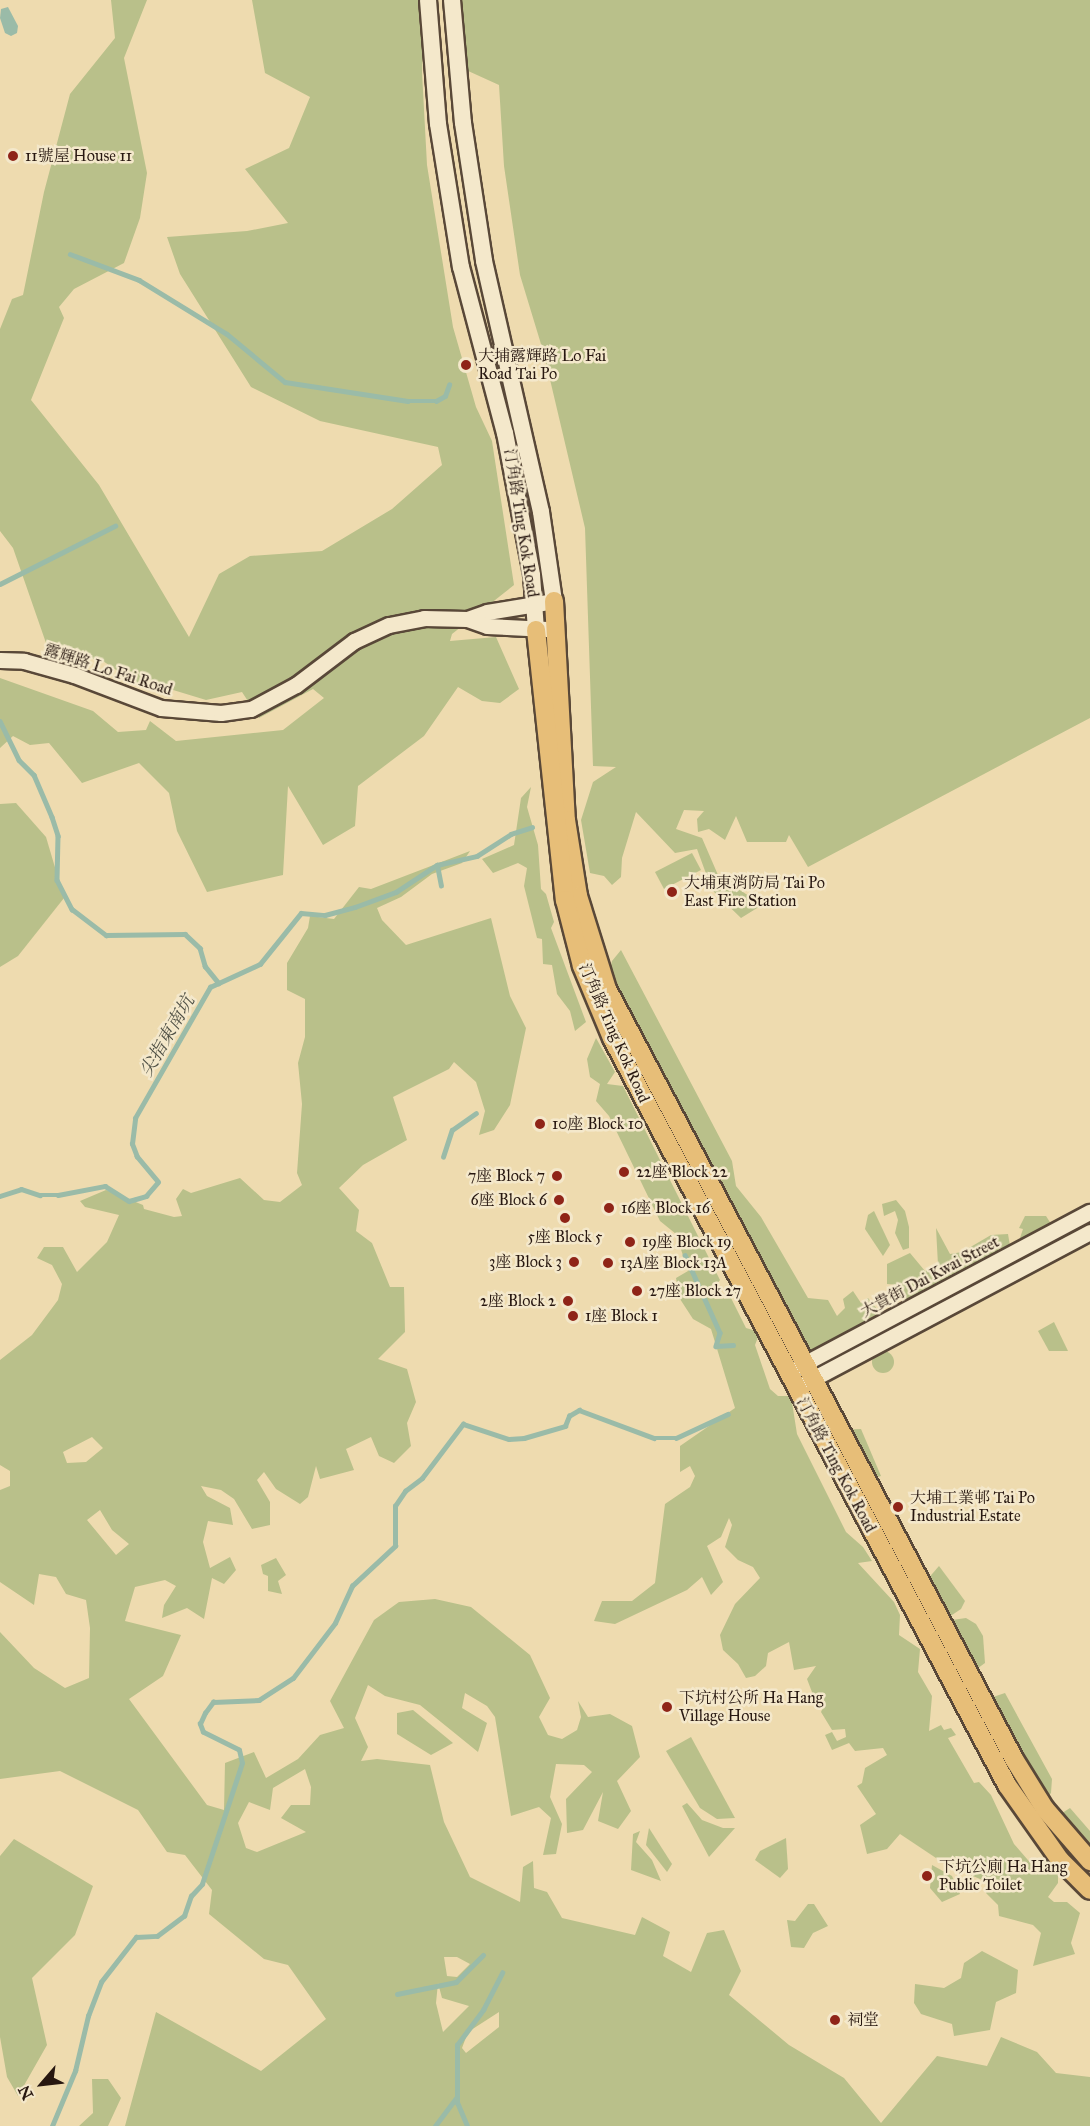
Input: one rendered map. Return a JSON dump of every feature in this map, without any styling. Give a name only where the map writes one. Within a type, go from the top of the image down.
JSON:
[{"type":"main road","name":"汀角路 Ting Kok Road","points":[[428,0],[438,124],[460,267],[505,433],[532,575],[558,863],[582,966],[632,1080],[1007,1785],[1060,1860],[1090,1890]]},
{"type":"main road","name":"汀角路 Ting Kok Road","points":[[452,0],[463,123],[484,261],[541,512],[554,601],[566,820],[589,940],[629,1034],[810,1370],[1014,1759],[1046,1809],[1090,1861]]},
{"type":"street","name":"露輝路 Lo Fai Road","points":[[0,660],[24,661],[74,675],[160,708],[221,713],[251,709],[296,685],[354,641],[389,626],[424,618],[467,619],[534,603],[554,601]]},
{"type":"street","name":"露輝路 Lo Fai Road","points":[[467,619],[487,626],[536,630],[555,628]]},
{"type":"street","name":"大貴街 Dai Kwai Street","points":[[792,1381],[1090,1212]]},
{"type":"street","name":"大貴街 Dai Kwai Street","points":[[810,1370],[1090,1232]]},
{"type":"green space","points":[[111,0],[147,0],[124,58],[147,173],[140,218],[124,263],[74,289],[59,307],[64,318],[31,400],[99,485],[189,637],[219,574],[250,556],[322,551],[392,509],[442,465],[438,447],[320,421],[251,387],[180,274],[167,237],[247,231],[288,223],[245,169],[289,148],[310,97],[265,73],[252,0],[425,0],[422,72],[427,165],[453,327],[476,407],[492,441],[514,585],[452,634],[450,641],[496,637],[519,689],[500,703],[482,701],[458,687],[424,736],[358,786],[355,826],[323,845],[288,786],[283,875],[207,892],[177,831],[169,793],[139,763],[82,783],[49,743],[30,745],[13,736],[0,748],[0,678],[93,711],[118,732],[146,730],[150,721],[176,741],[283,730],[324,698],[313,689],[259,718],[242,692],[206,700],[160,686],[138,685],[103,661],[79,656],[66,663],[46,643],[13,548],[0,531],[0,329],[12,299],[23,295],[44,192],[70,94],[115,38]]},
{"type":"green space","points":[[461,0],[1090,0],[1090,718],[808,867],[789,835],[786,842],[747,842],[736,816],[725,840],[709,829],[698,832],[697,819],[704,811],[684,810],[676,829],[702,838],[718,875],[762,905],[741,918],[712,890],[697,849],[675,853],[636,812],[622,858],[621,877],[612,885],[604,876],[590,873],[581,820],[593,782],[616,767],[593,766],[585,528],[544,354],[520,275],[504,166],[499,85],[466,70]]},
{"type":"green space","points":[[531,787],[527,807],[538,845],[541,889],[546,894],[554,922],[551,928],[586,1022],[575,1031],[570,1011],[557,994],[552,965],[543,964],[542,939],[537,938],[524,886],[527,868],[518,863],[493,873],[482,859],[514,845],[521,798]]},
{"type":"green space","points":[[16,803],[46,837],[64,898],[18,956],[0,967],[0,804]]},
{"type":"green space","points":[[470,851],[462,863],[432,874],[401,897],[377,908],[382,920],[406,945],[491,918],[510,996],[526,1028],[510,1105],[494,1130],[479,1135],[485,1111],[476,1082],[454,1062],[449,1069],[393,1097],[407,1140],[363,1165],[339,1188],[359,1210],[356,1231],[372,1243],[390,1287],[404,1287],[405,1332],[378,1359],[407,1369],[416,1402],[407,1423],[411,1446],[394,1463],[379,1456],[371,1437],[346,1449],[354,1470],[320,1479],[316,1466],[308,1497],[300,1504],[276,1489],[264,1472],[257,1480],[270,1502],[270,1525],[252,1529],[234,1499],[221,1490],[201,1486],[207,1496],[230,1508],[233,1525],[208,1521],[203,1542],[210,1568],[230,1557],[236,1570],[224,1584],[212,1578],[204,1619],[187,1608],[162,1618],[164,1605],[176,1586],[165,1580],[135,1587],[125,1621],[181,1635],[163,1676],[129,1699],[207,1805],[224,1810],[225,1763],[254,1752],[266,1778],[298,1759],[320,1735],[344,1728],[330,1701],[374,1620],[399,1602],[435,1599],[471,1607],[530,1655],[550,1698],[539,1717],[548,1735],[562,1739],[577,1730],[581,1717],[578,1701],[588,1717],[610,1714],[632,1726],[640,1757],[617,1781],[631,1811],[618,1829],[598,1821],[603,1792],[583,1830],[567,1833],[566,1799],[592,1772],[584,1765],[556,1764],[550,1797],[562,1824],[556,1854],[543,1855],[551,1818],[539,1807],[511,1816],[495,1717],[487,1706],[465,1693],[462,1708],[487,1723],[478,1752],[420,1705],[385,1696],[368,1685],[355,1718],[368,1747],[361,1761],[377,1759],[430,1765],[444,1822],[470,1877],[520,1902],[523,1867],[533,1861],[534,1888],[547,1892],[562,1918],[635,1935],[642,1917],[670,1932],[663,1956],[691,1972],[707,1933],[724,1930],[741,1971],[729,1995],[789,2045],[844,2078],[881,2123],[937,2056],[987,2066],[1001,2037],[1037,2052],[1056,2073],[1090,2077],[1090,2126],[125,2126],[156,2012],[261,2071],[326,2019],[288,1965],[264,1959],[209,1914],[212,1890],[185,1855],[167,1852],[138,1810],[60,1771],[0,1779],[0,1632],[34,1668],[65,1688],[89,1678],[90,1628],[86,1600],[66,1594],[56,1577],[39,1574],[34,1605],[0,1582],[0,1490],[10,1486],[10,1471],[0,1465],[0,1360],[32,1335],[58,1300],[62,1284],[52,1265],[37,1258],[44,1247],[63,1247],[77,1272],[107,1242],[119,1215],[85,1207],[80,1201],[106,1190],[143,1205],[144,1209],[174,1217],[182,1216],[176,1199],[183,1189],[191,1193],[240,1178],[264,1200],[280,1202],[302,1185],[297,1173],[302,1104],[298,1063],[305,1037],[305,999],[287,990],[287,963],[308,928],[310,916],[334,919],[359,887],[371,889]],"holes":[[[92,1437],[103,1448],[86,1462],[67,1463],[63,1452]],[[100,1510],[112,1530],[129,1544],[116,1555],[87,1520]],[[305,1769],[311,1787],[310,1805],[291,1805],[281,1818],[306,1832],[257,1852],[246,1848],[238,1823],[249,1802],[270,1810],[273,1788]],[[444,1957],[457,1957],[470,1964],[457,1977],[447,1976]],[[438,1983],[442,1998],[469,2006],[443,2032],[436,2003]],[[499,2012],[499,2027],[466,2053],[462,2048],[468,2032]]]},
{"type":"green space","points":[[692,853],[701,870],[664,889],[655,872]]},
{"type":"green space","points":[[621,950],[732,1161],[736,1186],[761,1217],[808,1298],[828,1300],[837,1316],[845,1308],[843,1299],[853,1291],[861,1303],[868,1298],[878,1310],[881,1327],[799,1365],[788,1352],[772,1349],[674,1146],[679,1132],[670,1108],[647,1091],[611,1041],[607,982],[612,961]]},
{"type":"green space","points":[[596,1038],[615,1072],[607,1084],[623,1086],[720,1280],[713,1289],[715,1299],[731,1298],[746,1328],[760,1332],[755,1345],[770,1389],[778,1396],[791,1396],[797,1434],[846,1532],[863,1547],[872,1561],[858,1563],[894,1602],[900,1615],[899,1635],[920,1649],[918,1672],[932,1696],[929,1731],[941,1725],[944,1730],[951,1728],[956,1735],[948,1738],[974,1783],[979,1782],[991,1795],[1014,1844],[1040,1874],[1046,1856],[1058,1871],[1058,1883],[1048,1897],[1054,1902],[1067,1902],[1080,1913],[1071,1943],[1075,1954],[1033,1966],[1041,1933],[1033,1925],[999,1916],[998,1905],[986,1893],[990,1883],[948,1866],[900,1834],[887,1849],[867,1854],[860,1825],[876,1814],[857,1786],[862,1783],[865,1768],[887,1755],[883,1748],[855,1751],[849,1743],[832,1750],[825,1735],[832,1732],[837,1741],[846,1737],[845,1729],[832,1730],[821,1712],[825,1703],[815,1700],[807,1679],[816,1666],[794,1670],[789,1642],[768,1653],[766,1666],[755,1676],[746,1678],[738,1664],[723,1650],[720,1635],[735,1604],[760,1578],[753,1567],[738,1560],[725,1547],[732,1525],[729,1518],[721,1537],[707,1546],[723,1582],[711,1595],[702,1577],[687,1590],[615,1624],[594,1621],[602,1601],[632,1601],[655,1583],[665,1504],[690,1487],[695,1476],[690,1466],[680,1472],[680,1446],[735,1408],[711,1329],[693,1319],[680,1299],[676,1278],[688,1271],[676,1234],[660,1221],[609,1116],[596,1101],[600,1084],[590,1077],[587,1059]]},
{"type":"green space","points":[[896,1200],[905,1211],[909,1227],[909,1248],[903,1250],[895,1233],[898,1220],[895,1211],[884,1216],[882,1204]]},
{"type":"green space","points":[[874,1211],[890,1245],[883,1256],[865,1229],[868,1215]]},
{"type":"green space","points":[[1025,1216],[1046,1216],[1053,1227],[1024,1246],[1020,1238],[1023,1229],[1019,1228]]},
{"type":"green space","points":[[936,1228],[950,1254],[962,1252],[991,1235],[1008,1234],[1011,1252],[939,1298],[936,1307],[909,1323],[897,1316],[904,1303],[898,1285],[887,1284],[887,1264],[910,1253],[925,1271],[938,1265]]},
{"type":"green space","points":[[1054,1322],[1068,1351],[1049,1351],[1038,1331]]},
{"type":"green space","points":[[883,1351],[891,1354],[894,1362],[891,1370],[883,1373],[875,1370],[872,1362],[875,1354]]},
{"type":"green space","points":[[861,1429],[881,1476],[863,1481],[846,1475],[833,1444],[835,1430]]},
{"type":"green space","points":[[276,1558],[286,1575],[278,1581],[282,1594],[268,1591],[268,1576],[263,1574],[261,1565]]},
{"type":"green space","points":[[939,1566],[965,1601],[961,1609],[949,1617],[944,1615],[926,1581]]},
{"type":"green space","points":[[966,1618],[976,1624],[983,1636],[985,1663],[974,1671],[950,1663],[943,1640],[943,1631],[952,1620]]},
{"type":"green space","points":[[1005,1693],[1052,1779],[1051,1793],[1039,1806],[995,1746],[994,1739],[987,1735],[992,1721],[987,1712],[993,1697]]},
{"type":"green space","points":[[413,1710],[453,1743],[431,1755],[397,1734],[397,1713]]},
{"type":"green space","points":[[691,1737],[735,1818],[717,1819],[700,1808],[666,1751]]},
{"type":"green space","points":[[687,1803],[702,1820],[723,1828],[735,1828],[709,1857],[682,1806]]},
{"type":"green space","points":[[1070,1808],[1090,1831],[1090,1853],[1056,1817]]},
{"type":"green space","points":[[649,1828],[672,1864],[667,1872],[646,1845]]},
{"type":"green space","points":[[640,1831],[636,1842],[652,1860],[661,1881],[631,1870],[633,1834]]},
{"type":"green space","points":[[786,1838],[788,1869],[780,1878],[755,1860],[760,1851]]},
{"type":"green space","points":[[14,1839],[93,1886],[75,1935],[32,1978],[47,2045],[18,2096],[7,2077],[0,2037],[0,1856]]},
{"type":"green space","points":[[932,1865],[952,1876],[960,1894],[942,1902],[930,1888]]},
{"type":"green space","points":[[808,1904],[814,1904],[828,1926],[813,1933],[804,1948],[791,1947],[787,1920],[795,1921]]},
{"type":"green space","points":[[982,1951],[1018,1970],[1016,1993],[996,2002],[990,2030],[954,2036],[952,2024],[921,2014],[914,2003],[915,1984],[944,1988],[961,1978],[964,1963]]},
{"type":"green space","points":[[92,2079],[108,2079],[121,2098],[108,2126],[79,2126],[93,2113]]},
{"type":"shaded area","points":[[8,7],[18,26],[17,33],[11,36],[5,33],[0,18],[1,9]]},
{"type":"waterway","points":[[70,254],[139,280],[227,334],[285,382],[408,401],[436,401],[445,396],[449,385]]},
{"type":"waterway","points":[[0,584],[115,526]]},
{"type":"waterway","points":[[0,721],[19,760],[34,775],[52,817],[58,836],[57,880],[72,909],[106,935],[185,934],[200,948],[205,966],[219,983]]},
{"type":"waterway","points":[[441,886],[437,865],[477,856],[511,834],[532,827]]},
{"type":"waterway","name":"尖指東南坑","points":[[0,1196],[21,1189],[40,1195],[58,1195],[105,1186],[129,1201],[146,1196],[158,1182],[137,1157],[132,1144],[135,1118],[210,987],[260,964],[301,913],[325,915],[355,907],[396,892],[437,865]]},
{"type":"waterway","points":[[443,1157],[452,1130],[476,1113]]},
{"type":"waterway","points":[[685,1255],[720,1333],[716,1346],[733,1345]]},
{"type":"waterway","points":[[52,2126],[75,2071],[88,2016],[101,1982],[136,1937],[157,1936],[184,1916],[191,1896],[202,1884],[242,1763],[239,1750],[203,1732],[200,1724],[205,1713],[213,1702],[259,1700],[293,1678],[335,1623],[352,1586],[395,1546],[395,1506],[405,1491],[422,1478],[463,1424],[509,1439],[524,1438],[565,1426],[569,1416],[579,1410],[654,1438],[676,1438],[728,1414]]},
{"type":"waterway","points":[[397,1994],[456,1982],[483,1955]]},
{"type":"waterway","points":[[467,2126],[457,2103],[457,2045],[483,2010],[502,1973]]},
{"type":"waterway","points":[[435,2126],[457,2097]]},
{"type":"place","name":"11號屋 House 11","points":[[13,156]]},
{"type":"place","name":"大埔露輝路 Lo Fai Road Tai Po","points":[[466,365]]},
{"type":"place","name":"大埔東消防局 Tai Po East Fire Station","points":[[672,892]]},
{"type":"place","name":"10座 Block 10","points":[[540,1124]]},
{"type":"place","name":"22座 Block 22","points":[[624,1172]]},
{"type":"place","name":"7座 Block 7","points":[[557,1176]]},
{"type":"place","name":"6座 Block 6","points":[[559,1200]]},
{"type":"place","name":"16座 Block 16","points":[[609,1208]]},
{"type":"place","name":"5座 Block 5","points":[[565,1218]]},
{"type":"place","name":"19座 Block 19","points":[[630,1242]]},
{"type":"place","name":"3座 Block 3","points":[[574,1262]]},
{"type":"place","name":"13A座 Block 13A","points":[[608,1263]]},
{"type":"place","name":"27座 Block 27","points":[[637,1291]]},
{"type":"place","name":"2座 Block 2","points":[[568,1301]]},
{"type":"place","name":"1座 Block 1","points":[[573,1316]]},
{"type":"place","name":"大埔工業邨 Tai Po Industrial Estate","points":[[898,1507]]},
{"type":"place","name":"下坑村公所 Ha Hang Village House","points":[[667,1707]]},
{"type":"place","name":"下坑公廁 Ha Hang Public Toilet","points":[[927,1876]]},
{"type":"place","name":"祠堂","points":[[835,2020]]}]
